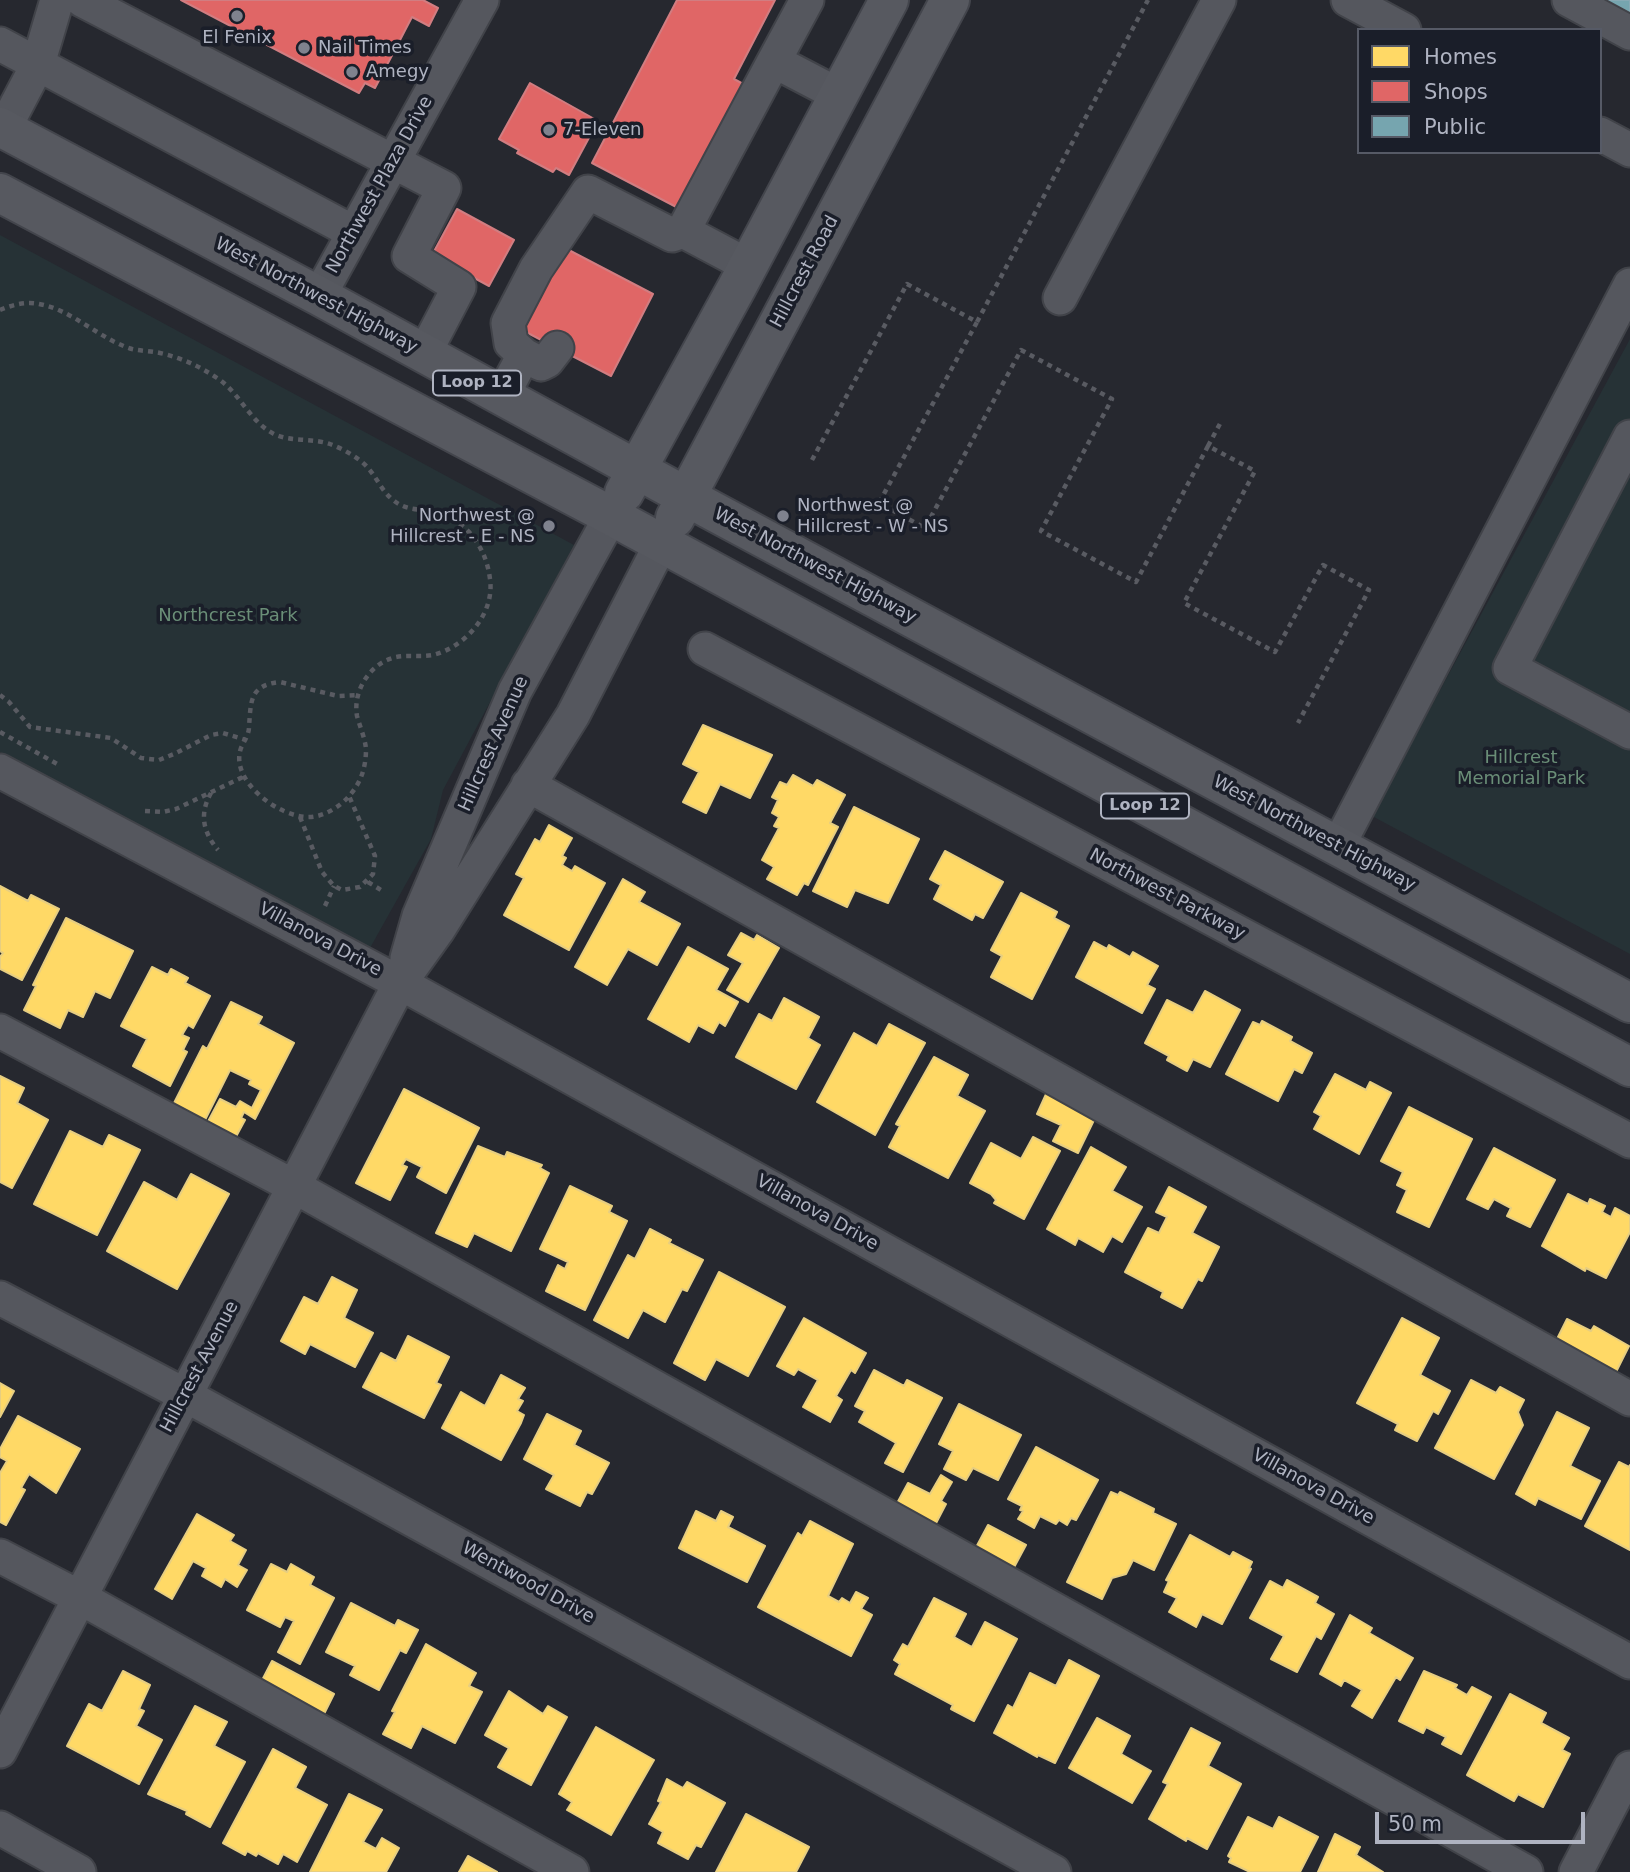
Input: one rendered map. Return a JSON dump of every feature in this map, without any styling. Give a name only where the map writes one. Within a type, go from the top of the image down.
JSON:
[{"type":"main road","points":[[611,516],[749,266],[888,0]]},
{"type":"main road","name":"Hillcrest Road","points":[[660,544],[950,0]]},
{"type":"main road","points":[[836,99],[881,127]]},
{"type":"main road","name":"West Northwest Highway","points":[[2,128],[1630,1003]]},
{"type":"main road","name":"Loop 12","points":[[0,194],[611,516],[1630,1067]]},
{"type":"street","points":[[2,128],[38,64],[57,0]]},
{"type":"street","points":[[82,0],[444,188],[409,256],[459,287],[424,355]]},
{"type":"street","name":"Northwest Plaza Drive","points":[[319,296],[482,0]]},
{"type":"street","points":[[557,348],[547,361],[541,364],[524,355],[511,343],[509,323],[536,269],[588,192],[672,235],[683,231],[807,0]]},
{"type":"street","points":[[1059,298],[1219,0]]},
{"type":"street","points":[[1348,0],[1393,16]]},
{"type":"street","points":[[1569,0],[1630,33]]},
{"type":"street","points":[[0,44],[353,232]]},
{"type":"street","points":[[774,61],[836,99]]},
{"type":"street","points":[[1602,135],[1630,150]]},
{"type":"street","points":[[683,231],[749,266]]},
{"type":"street","points":[[1338,846],[1630,285]]},
{"type":"street","points":[[502,396],[524,355]]},
{"type":"street","points":[[1630,437],[1510,668],[1630,732]]},
{"type":"street","name":"Hillcrest Avenue","points":[[400,983],[419,916],[515,691],[611,516]]},
{"type":"street","name":"Hillcrest Avenue","points":[[0,1751],[400,983],[438,930],[573,715],[660,544]]},
{"type":"street","name":"Northwest Parkway","points":[[705,649],[1630,1141]]},
{"type":"street","name":"Villanova Drive","points":[[0,771],[400,983],[1630,1661]]},
{"type":"street","points":[[528,785],[1630,1399]]},
{"type":"street","points":[[0,1031],[295,1187],[1526,1872]]},
{"type":"street","name":"Wentwood Drive","points":[[0,1298],[185,1395],[1055,1872]]},
{"type":"street","points":[[0,1556],[79,1597],[572,1872]]},
{"type":"street","points":[[1576,1872],[1630,1768]]},
{"type":"street","points":[[0,1828],[79,1872]]},
{"type":"path","points":[[1149,0],[879,503],[925,528],[1021,350],[1112,399],[1041,531],[1136,582],[1222,419]]},
{"type":"path","points":[[812,460],[907,284],[977,321]]},
{"type":"path","points":[[0,310],[20,303],[39,304],[57,310],[130,348],[195,363],[234,391],[262,426],[277,435],[330,444],[368,468],[379,486],[393,500],[406,508],[433,512],[457,521],[475,538],[487,560],[491,584],[486,609],[474,630],[454,646],[431,655],[390,658],[375,667],[364,680],[358,695],[356,712],[366,746],[365,764],[360,781],[349,796],[327,812],[313,817],[300,817],[271,804],[256,792],[245,776],[240,758],[249,729],[250,703],[254,694],[271,683],[280,682],[338,696],[358,695]]},
{"type":"path","points":[[1208,446],[1255,471],[1184,603],[1276,652],[1323,565],[1369,590],[1298,723]]},
{"type":"path","points":[[0,695],[30,727],[111,738],[141,758],[159,760],[211,734],[223,733],[246,740]]},
{"type":"path","points":[[145,811],[176,810],[245,776]]},
{"type":"path","points":[[212,791],[203,815],[204,828],[209,840],[218,849]]},
{"type":"path","points":[[300,817],[322,872],[334,886],[352,890],[368,882],[373,874],[374,856],[349,796]]},
{"type":"path","points":[[368,882],[381,890]]},
{"type":"path","points":[[325,906],[334,886]]},
{"type":"green space","name":"Northcrest Park","points":[[0,235],[574,545],[443,790],[431,839],[370,948],[0,752]]},
{"type":"green space","name":"Hillcrest Memorial Park","points":[[1630,339],[1630,954],[1372,816]]},
{"type":"building: Homes","points":[[703,725],[772,755],[750,798],[720,784],[706,813],[683,802],[699,772],[683,764]]},
{"type":"building: Homes","points":[[793,775],[813,786],[817,780],[845,795],[830,823],[838,827],[808,885],[804,883],[797,895],[767,879],[774,867],[762,860],[779,828],[774,826],[779,817],[772,813],[778,800],[772,797],[780,782],[787,785]]},
{"type":"building: Homes","points":[[854,807],[919,839],[888,903],[855,890],[847,907],[813,891]]},
{"type":"building: Homes","points":[[549,825],[572,838],[562,856],[566,858],[562,865],[572,871],[575,866],[605,883],[569,950],[504,915],[524,878],[516,874],[535,839],[540,842]]},
{"type":"building: Homes","points":[[945,851],[1003,882],[983,918],[975,914],[972,920],[934,899],[941,885],[930,879]]},
{"type":"building: Homes","points":[[623,879],[645,892],[639,902],[680,924],[657,965],[628,949],[607,985],[575,967]]},
{"type":"building: Homes","points":[[0,886],[28,901],[31,895],[59,909],[22,980],[0,969],[0,957],[3,953],[0,951]]},
{"type":"building: Homes","points":[[1021,893],[1057,912],[1054,918],[1069,926],[1032,999],[991,977],[1002,956],[991,950]]},
{"type":"building: Homes","points":[[66,918],[133,951],[110,998],[95,991],[83,1017],[68,1010],[60,1028],[24,1010],[36,986],[33,985]]},
{"type":"building: Homes","points":[[741,933],[754,940],[757,935],[779,948],[748,1002],[727,990],[743,963],[728,955]]},
{"type":"building: Homes","points":[[1094,942],[1107,949],[1109,945],[1130,957],[1133,952],[1158,966],[1147,985],[1155,989],[1142,1013],[1076,977]]},
{"type":"building: Homes","points":[[688,947],[728,969],[716,990],[738,1002],[725,1026],[719,1022],[713,1033],[698,1025],[689,1042],[648,1019]]},
{"type":"building: Homes","points":[[152,967],[168,975],[171,969],[188,978],[185,983],[210,996],[193,1028],[188,1025],[182,1035],[189,1038],[183,1050],[187,1052],[170,1086],[133,1066],[147,1039],[121,1026]]},
{"type":"building: Homes","points":[[1205,991],[1240,1010],[1210,1067],[1193,1059],[1187,1071],[1167,1060],[1169,1056],[1145,1043],[1167,1000],[1193,1013]]},
{"type":"building: Homes","points":[[784,998],[819,1017],[808,1038],[820,1045],[796,1089],[736,1057],[759,1014],[772,1021]]},
{"type":"building: Homes","points":[[231,1002],[262,1017],[258,1024],[294,1043],[255,1119],[244,1112],[241,1118],[245,1120],[232,1144],[204,1129],[220,1099],[236,1107],[240,1101],[252,1108],[261,1090],[249,1084],[251,1080],[230,1070],[204,1122],[173,1105],[203,1046],[207,1049]]},
{"type":"building: Homes","points":[[1262,1021],[1292,1037],[1290,1041],[1312,1053],[1302,1073],[1294,1069],[1278,1101],[1226,1074],[1253,1022],[1260,1025]]},
{"type":"building: Homes","points":[[889,1024],[925,1043],[875,1135],[817,1102],[854,1033],[877,1046]]},
{"type":"building: Homes","points":[[934,1057],[968,1075],[957,1096],[985,1111],[948,1178],[889,1147],[900,1126],[896,1124]]},
{"type":"building: Homes","points":[[1335,1074],[1366,1090],[1370,1082],[1391,1093],[1359,1154],[1314,1129],[1321,1116],[1314,1112]]},
{"type":"building: Homes","points":[[0,1076],[24,1088],[17,1103],[48,1120],[12,1188],[0,1182]]},
{"type":"building: Homes","points":[[404,1089],[479,1128],[446,1193],[417,1177],[422,1167],[406,1159],[402,1165],[407,1167],[390,1200],[356,1183]]},
{"type":"building: Homes","points":[[1047,1092],[1096,1116],[1078,1153],[1053,1141],[1061,1125],[1037,1114]]},
{"type":"building: Homes","points":[[1409,1107],[1472,1139],[1429,1227],[1397,1212],[1407,1190],[1397,1185],[1403,1172],[1381,1161]]},
{"type":"building: Homes","points":[[70,1131],[103,1147],[109,1135],[140,1150],[97,1235],[34,1204]]},
{"type":"building: Homes","points":[[1033,1137],[1060,1151],[1024,1219],[994,1203],[996,1200],[991,1194],[970,1183],[991,1143],[1021,1159]]},
{"type":"building: Homes","points":[[478,1146],[505,1157],[507,1152],[542,1165],[540,1168],[549,1173],[511,1251],[474,1233],[467,1247],[436,1233]]},
{"type":"building: Homes","points":[[1091,1147],[1126,1167],[1112,1191],[1142,1207],[1122,1242],[1112,1236],[1103,1252],[1078,1238],[1075,1245],[1047,1229]]},
{"type":"building: Homes","points":[[1494,1148],[1555,1180],[1530,1227],[1507,1216],[1511,1208],[1494,1199],[1488,1209],[1467,1199]]},
{"type":"building: Homes","points":[[191,1174],[229,1194],[177,1289],[107,1251],[144,1182],[177,1200]]},
{"type":"building: Homes","points":[[570,1186],[612,1206],[609,1212],[627,1221],[585,1310],[546,1291],[558,1265],[565,1269],[568,1262],[540,1249]]},
{"type":"building: Homes","points":[[1169,1187],[1206,1207],[1192,1233],[1219,1247],[1202,1281],[1198,1279],[1182,1308],[1161,1297],[1163,1292],[1125,1272],[1148,1228],[1159,1233],[1167,1217],[1156,1212]]},
{"type":"building: Homes","points":[[1568,1194],[1588,1204],[1590,1199],[1605,1206],[1602,1212],[1611,1217],[1615,1208],[1630,1216],[1630,1232],[1606,1278],[1586,1268],[1585,1271],[1542,1246]]},
{"type":"building: Homes","points":[[650,1229],[671,1240],[669,1243],[703,1260],[687,1291],[682,1289],[665,1322],[643,1310],[628,1338],[594,1320],[628,1255],[635,1259]]},
{"type":"building: Homes","points":[[719,1272],[785,1307],[748,1376],[716,1359],[705,1380],[674,1363]]},
{"type":"building: Homes","points":[[332,1277],[357,1290],[344,1318],[373,1333],[355,1367],[310,1344],[305,1354],[281,1341],[304,1297],[318,1304]]},
{"type":"building: Homes","points":[[804,1318],[866,1353],[855,1373],[851,1370],[836,1396],[842,1400],[830,1422],[803,1407],[818,1380],[798,1369],[794,1375],[777,1366]]},
{"type":"building: Homes","points":[[1402,1318],[1439,1338],[1420,1375],[1450,1391],[1438,1414],[1433,1411],[1417,1441],[1395,1430],[1398,1424],[1357,1403]]},
{"type":"building: Homes","points":[[1567,1319],[1591,1331],[1594,1326],[1629,1346],[1615,1374],[1555,1343]]},
{"type":"building: Homes","points":[[408,1336],[449,1357],[436,1383],[441,1385],[424,1418],[363,1387],[381,1353],[396,1361]]},
{"type":"building: Homes","points":[[874,1370],[904,1386],[907,1380],[942,1398],[903,1472],[885,1463],[896,1443],[859,1422],[865,1411],[855,1406]]},
{"type":"building: Homes","points":[[501,1375],[525,1388],[518,1399],[523,1401],[517,1411],[524,1415],[501,1460],[442,1428],[461,1392],[485,1406]]},
{"type":"building: Homes","points":[[1471,1380],[1496,1393],[1500,1387],[1524,1400],[1518,1412],[1523,1425],[1494,1479],[1435,1448]]},
{"type":"building: Homes","points":[[0,1383],[14,1391],[0,1417]]},
{"type":"building: Homes","points":[[959,1404],[1021,1435],[998,1480],[973,1468],[966,1480],[944,1469],[953,1451],[939,1444]]},
{"type":"building: Homes","points":[[1557,1412],[1589,1428],[1570,1466],[1600,1481],[1581,1519],[1538,1498],[1535,1505],[1516,1494]]},
{"type":"building: Homes","points":[[547,1414],[581,1431],[574,1445],[609,1463],[592,1494],[587,1492],[580,1506],[546,1489],[554,1475],[524,1459]]},
{"type":"building: Homes","points":[[18,1416],[80,1449],[56,1493],[29,1474],[21,1488],[25,1490],[6,1525],[0,1522],[0,1473],[7,1461],[0,1457],[0,1449]]},
{"type":"building: Homes","points":[[1036,1447],[1098,1480],[1076,1520],[1071,1518],[1067,1525],[1059,1520],[1056,1524],[1040,1516],[1034,1528],[1018,1519],[1023,1511],[1020,1510],[1022,1506],[1008,1499]]},
{"type":"building: Homes","points":[[1619,1462],[1629,1467],[1630,1465],[1630,1550],[1585,1526]]},
{"type":"building: Homes","points":[[941,1475],[952,1482],[941,1501],[946,1504],[933,1529],[895,1507],[908,1483],[930,1494]]},
{"type":"building: Homes","points":[[1111,1492],[1118,1495],[1120,1492],[1154,1509],[1153,1513],[1176,1524],[1154,1570],[1133,1560],[1126,1574],[1112,1578],[1102,1599],[1067,1582]]},
{"type":"building: Homes","points":[[696,1511],[716,1521],[721,1511],[733,1517],[728,1527],[765,1546],[747,1582],[679,1548]]},
{"type":"building: Homes","points":[[197,1514],[234,1535],[230,1541],[246,1550],[238,1565],[247,1570],[237,1587],[225,1579],[221,1587],[202,1576],[206,1568],[193,1561],[172,1599],[155,1589]]},
{"type":"building: Homes","points":[[810,1521],[853,1544],[828,1596],[839,1602],[842,1598],[850,1603],[856,1592],[868,1598],[861,1609],[872,1615],[851,1656],[758,1607],[798,1533],[802,1536]]},
{"type":"building: Homes","points":[[988,1525],[1026,1545],[1011,1573],[973,1553]]},
{"type":"building: Homes","points":[[1190,1535],[1230,1557],[1233,1552],[1252,1562],[1249,1568],[1251,1569],[1222,1624],[1202,1614],[1196,1627],[1169,1612],[1177,1598],[1164,1592],[1169,1581],[1166,1580]]},
{"type":"building: Homes","points":[[271,1564],[287,1572],[291,1564],[314,1577],[310,1585],[334,1598],[300,1664],[278,1652],[294,1621],[285,1617],[280,1627],[247,1610]]},
{"type":"building: Homes","points":[[1287,1580],[1318,1597],[1315,1603],[1334,1614],[1321,1639],[1316,1636],[1297,1672],[1271,1659],[1284,1636],[1250,1618],[1270,1581],[1283,1588]]},
{"type":"building: Homes","points":[[934,1598],[966,1614],[954,1637],[972,1647],[985,1622],[1017,1639],[974,1721],[951,1709],[953,1705],[895,1674],[900,1664],[894,1660],[903,1644],[908,1647]]},
{"type":"building: Homes","points":[[351,1603],[395,1626],[398,1620],[418,1630],[406,1653],[400,1650],[379,1690],[350,1675],[355,1666],[326,1652]]},
{"type":"building: Homes","points":[[1350,1615],[1372,1628],[1369,1633],[1413,1658],[1400,1680],[1396,1677],[1372,1718],[1352,1706],[1362,1690],[1344,1680],[1341,1686],[1320,1674]]},
{"type":"building: Homes","points":[[426,1644],[476,1673],[469,1686],[482,1692],[455,1743],[422,1726],[411,1748],[383,1734]]},
{"type":"building: Homes","points":[[1069,1660],[1099,1676],[1055,1763],[1038,1755],[1037,1757],[994,1733],[1008,1705],[1013,1708],[1030,1673],[1056,1686]]},
{"type":"building: Homes","points":[[272,1661],[334,1694],[320,1722],[258,1688]]},
{"type":"building: Homes","points":[[123,1671],[150,1685],[139,1709],[144,1711],[136,1726],[162,1740],[139,1784],[67,1746],[89,1704],[102,1711]]},
{"type":"building: Homes","points":[[1424,1671],[1457,1685],[1455,1688],[1467,1695],[1472,1687],[1491,1697],[1461,1754],[1442,1744],[1446,1737],[1426,1727],[1423,1733],[1399,1721]]},
{"type":"building: Homes","points":[[509,1691],[543,1714],[548,1706],[567,1717],[531,1785],[498,1767],[509,1748],[485,1735]]},
{"type":"building: Homes","points":[[1510,1694],[1546,1713],[1541,1723],[1569,1738],[1562,1750],[1570,1754],[1543,1807],[1518,1794],[1514,1801],[1467,1775]]},
{"type":"building: Homes","points":[[195,1706],[227,1722],[214,1746],[245,1762],[210,1827],[186,1814],[187,1811],[148,1794]]},
{"type":"building: Homes","points":[[1097,1718],[1130,1736],[1121,1754],[1151,1771],[1132,1803],[1069,1768]]},
{"type":"building: Homes","points":[[596,1727],[654,1760],[611,1835],[567,1810],[572,1802],[559,1794]]},
{"type":"building: Homes","points":[[1191,1728],[1220,1743],[1208,1766],[1241,1784],[1207,1849],[1187,1838],[1186,1841],[1149,1819],[1168,1784],[1163,1782]]},
{"type":"building: Homes","points":[[273,1749],[306,1767],[295,1788],[327,1805],[297,1862],[283,1854],[278,1864],[258,1853],[256,1856],[247,1851],[245,1855],[223,1843]]},
{"type":"building: Homes","points":[[667,1779],[683,1788],[687,1782],[725,1803],[701,1847],[696,1845],[688,1859],[658,1843],[663,1832],[649,1824],[661,1802],[658,1801]]},
{"type":"building: Homes","points":[[349,1794],[382,1810],[363,1842],[376,1849],[382,1838],[399,1848],[386,1872],[310,1872]]},
{"type":"building: Homes","points":[[746,1814],[809,1847],[796,1872],[716,1872]]},
{"type":"building: Homes","points":[[1248,1817],[1273,1829],[1279,1817],[1318,1837],[1300,1872],[1250,1872],[1229,1862],[1231,1858],[1228,1856]]},
{"type":"building: Homes","points":[[1335,1834],[1360,1847],[1356,1855],[1383,1872],[1318,1872]]},
{"type":"building: Homes","points":[[468,1856],[497,1872],[459,1872]]},
{"type":"building: Shops","points":[[181,0],[423,0],[438,8],[429,26],[412,17],[375,88],[365,83],[359,93]]},
{"type":"building: Shops","points":[[677,0],[775,0],[734,79],[747,86],[682,210],[592,163]]},
{"type":"building: Shops","name":"7-Eleven","points":[[530,83],[598,121],[569,175],[556,168],[553,172],[517,153],[519,150],[499,139]]},
{"type":"building: Shops","points":[[457,209],[514,240],[489,286],[432,255]]},
{"type":"building: Shops","points":[[563,247],[653,294],[611,376],[520,329]]},
{"type":"building: Public","points":[[1605,0],[1630,0],[1630,13]]},
{"type":"place","name":"El Fenix","points":[[237,16]]},
{"type":"place","name":"Nail Times","points":[[304,48]]},
{"type":"place","name":"Amegy","points":[[352,72]]},
{"type":"place","name":"7-Eleven","points":[[549,130]]},
{"type":"place","name":"Northwest @ Hillcrest - W - NS","points":[[783,516]]},
{"type":"place","name":"Northwest @ Hillcrest - E - NS","points":[[549,526]]}]
